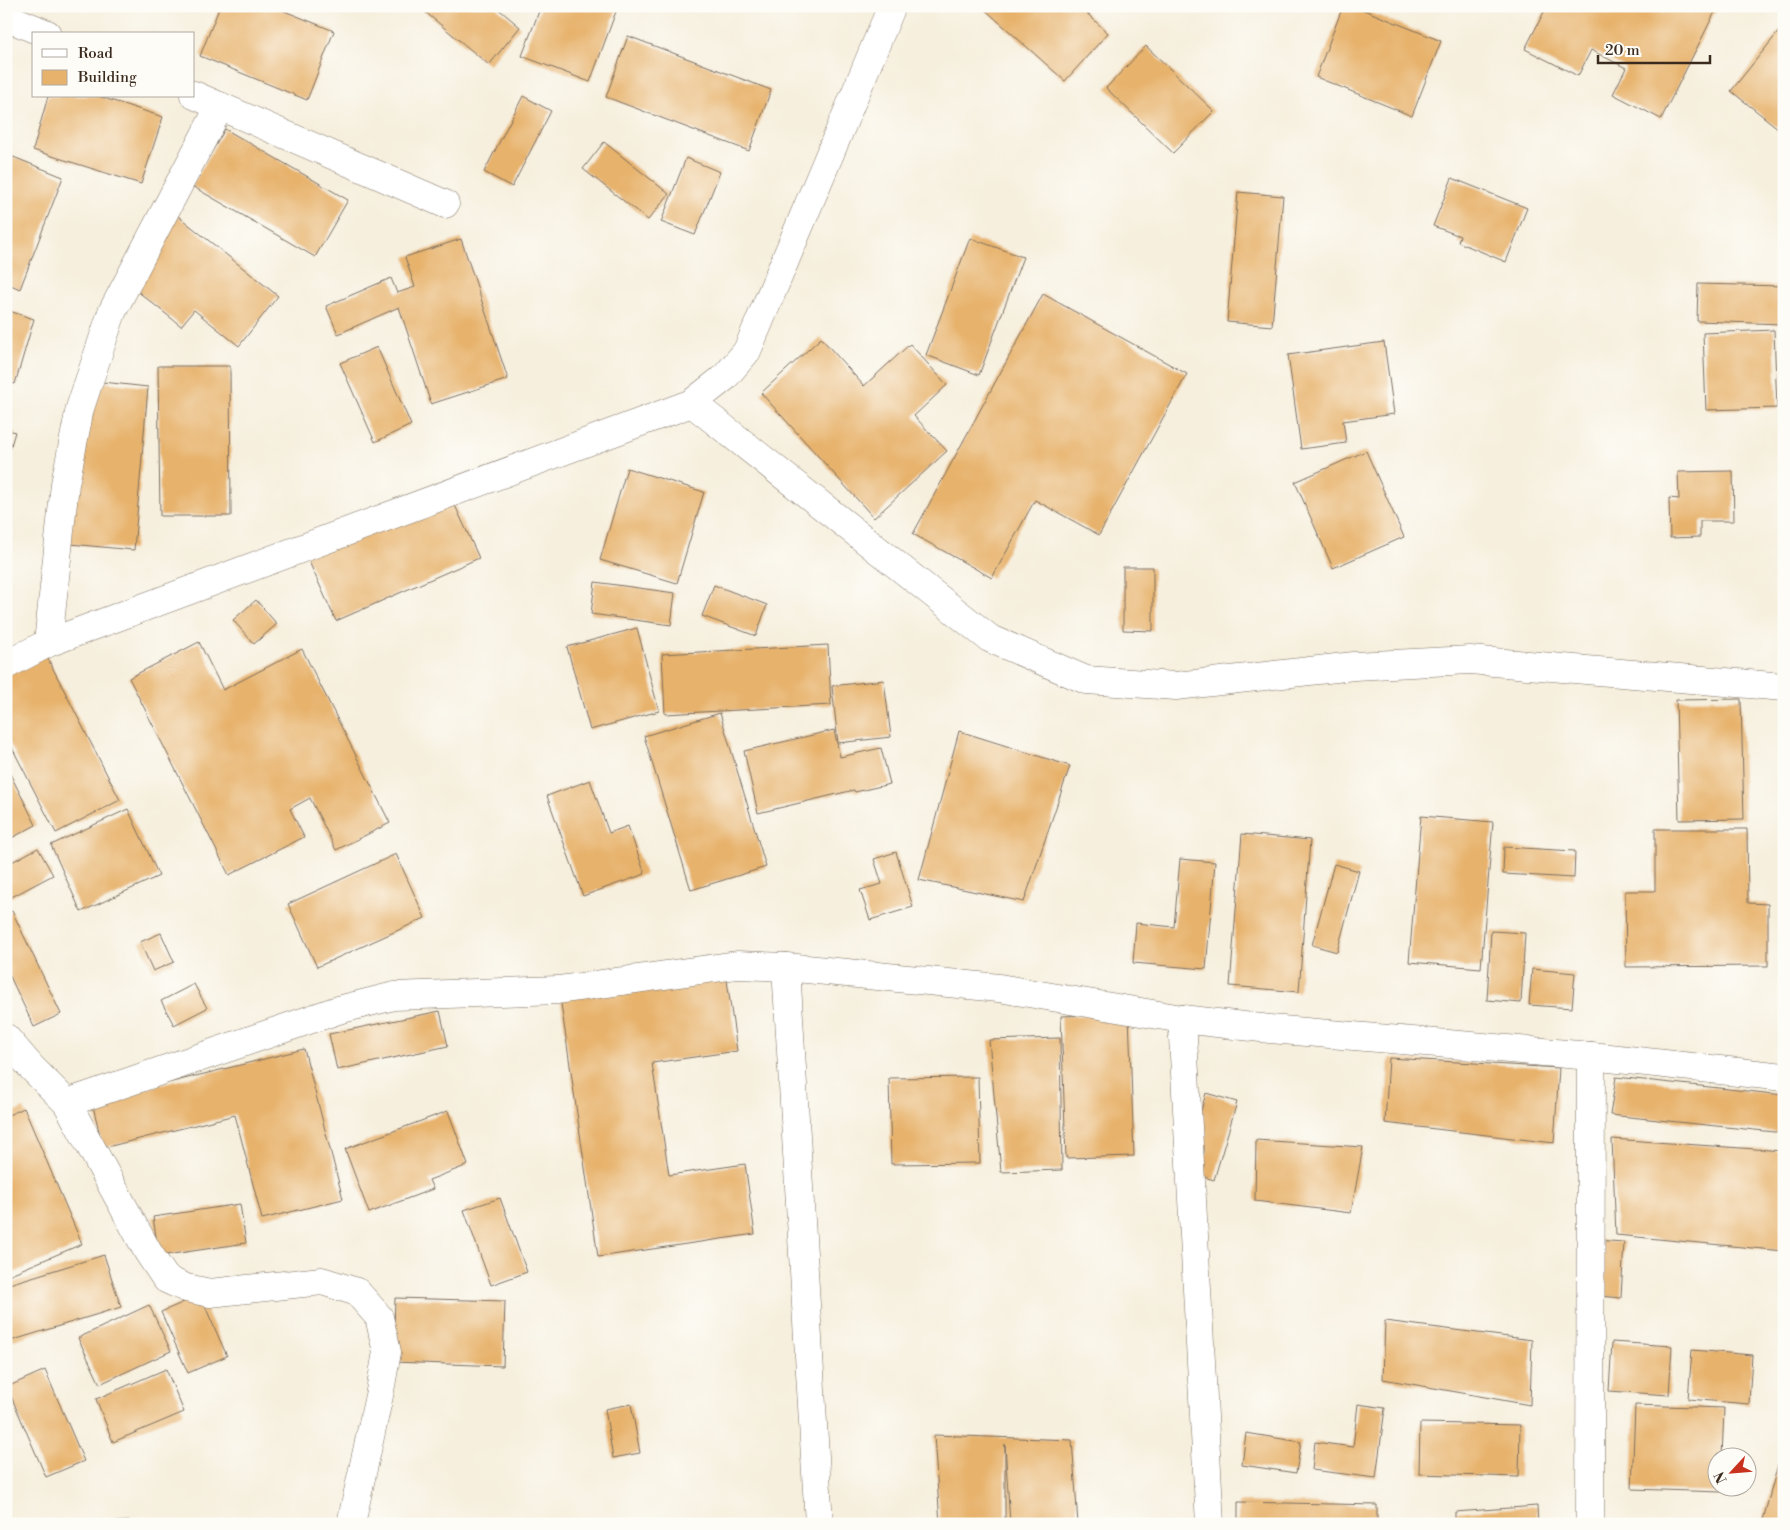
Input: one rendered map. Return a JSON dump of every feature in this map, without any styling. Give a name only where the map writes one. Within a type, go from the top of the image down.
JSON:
[{"type":"street","points":[[6,665],[48,643],[692,403],[726,377],[747,351],[892,6]]},
{"type":"street","points":[[6,17],[42,32]]},
{"type":"street","points":[[195,95],[445,204]]},
{"type":"street","points":[[48,643],[65,484],[80,408],[112,312],[220,106]]},
{"type":"street","points":[[692,403],[989,638],[1086,680],[1176,686],[1354,666],[1470,660],[1784,687]]},
{"type":"street","points":[[67,1103],[338,1010],[394,996],[558,990],[737,966],[786,967],[999,988],[1182,1019],[1591,1056],[1784,1077]]},
{"type":"street","points":[[786,967],[820,1524]]},
{"type":"street","points":[[1182,1019],[1210,1524]]},
{"type":"street","points":[[6,1038],[31,1067],[67,1103],[148,1252],[166,1279],[186,1288],[210,1293],[322,1281],[356,1292],[379,1317],[387,1352],[351,1524]]},
{"type":"street","points":[[1590,1524],[1591,1056]]},
{"type":"building","points":[[220,6],[272,6],[334,31],[307,100],[200,56]]},
{"type":"building","points":[[418,6],[495,6],[520,27],[489,65]]},
{"type":"building","points":[[541,6],[618,6],[590,82],[522,56]]},
{"type":"building","points":[[981,6],[1079,6],[1108,33],[1065,81]]},
{"type":"building","points":[[1343,6],[1354,6],[1441,41],[1412,116],[1316,77]]},
{"type":"building","points":[[1547,6],[1718,6],[1661,119],[1613,94],[1626,68],[1591,50],[1578,76],[1525,49]]},
{"type":"building","points":[[1784,25],[1784,133],[1731,91]]},
{"type":"building","points":[[628,36],[771,90],[749,151],[606,97]]},
{"type":"building","points":[[1146,46],[1214,111],[1173,153],[1106,88]]},
{"type":"building","points":[[523,96],[551,111],[512,187],[484,172]]},
{"type":"building","points":[[47,98],[104,98],[163,117],[141,184],[33,150]]},
{"type":"building","points":[[225,129],[348,200],[315,257],[192,186]]},
{"type":"building","points":[[604,142],[669,194],[648,220],[583,169]]},
{"type":"building","points":[[6,154],[63,177],[20,289],[6,283]]},
{"type":"building","points":[[686,158],[720,172],[695,235],[661,222]]},
{"type":"building","points":[[1452,178],[1527,208],[1506,262],[1458,242],[1460,236],[1433,226]]},
{"type":"building","points":[[1238,192],[1283,196],[1272,326],[1227,322]]},
{"type":"building","points":[[178,216],[278,296],[239,346],[194,310],[181,326],[126,282]]},
{"type":"building","points":[[970,238],[1023,257],[979,375],[926,355]]},
{"type":"building","points":[[461,239],[508,379],[431,404],[399,307],[338,334],[326,306],[391,278],[397,293],[415,287],[405,257]]},
{"type":"building","points":[[1698,284],[1783,286],[1782,324],[1697,321]]},
{"type":"building","points":[[1043,294],[1187,374],[1099,535],[1035,500],[992,578],[913,534]]},
{"type":"building","points":[[6,310],[34,319],[15,384],[6,382]]},
{"type":"building","points":[[1774,330],[1777,408],[1706,410],[1703,333]]},
{"type":"building","points":[[821,338],[864,386],[910,344],[947,385],[914,416],[947,451],[874,518],[761,393]]},
{"type":"building","points":[[1384,342],[1394,414],[1343,421],[1346,443],[1301,449],[1288,355]]},
{"type":"building","points":[[377,347],[411,425],[375,442],[340,363]]},
{"type":"building","points":[[158,366],[230,366],[231,516],[160,516]]},
{"type":"building","points":[[84,380],[148,387],[134,550],[70,544]]},
{"type":"building","points":[[6,429],[15,432],[7,459],[6,459]]},
{"type":"building","points":[[1366,451],[1404,537],[1333,568],[1295,482]]},
{"type":"building","points":[[627,468],[704,492],[677,583],[600,560]]},
{"type":"building","points":[[1733,471],[1734,521],[1700,521],[1700,537],[1670,538],[1669,498],[1679,499],[1678,472]]},
{"type":"building","points":[[449,492],[479,558],[336,621],[306,555]]},
{"type":"building","points":[[1123,567],[1153,567],[1153,631],[1123,630]]},
{"type":"building","points":[[595,582],[675,593],[671,625],[591,614]]},
{"type":"building","points":[[714,585],[767,605],[756,636],[702,616]]},
{"type":"building","points":[[256,600],[277,624],[254,644],[233,620]]},
{"type":"building","points":[[637,628],[659,711],[590,730],[567,647]]},
{"type":"building","points":[[199,642],[223,690],[302,649],[390,823],[336,850],[310,798],[290,809],[304,837],[229,875],[129,678]]},
{"type":"building","points":[[828,645],[831,705],[665,714],[662,654]]},
{"type":"building","points":[[44,651],[120,800],[56,833],[6,736],[6,670]]},
{"type":"building","points":[[884,680],[891,737],[838,743],[832,686]]},
{"type":"building","points":[[1741,699],[1744,819],[1679,820],[1676,700]]},
{"type":"building","points":[[720,713],[766,867],[691,890],[644,736]]},
{"type":"building","points":[[834,730],[840,757],[881,748],[890,784],[855,792],[854,790],[758,813],[744,751]]},
{"type":"building","points":[[959,731],[1070,766],[1024,902],[919,880]]},
{"type":"building","points":[[6,766],[36,825],[6,841]]},
{"type":"building","points":[[590,780],[609,833],[628,826],[645,874],[583,896],[547,796]]},
{"type":"building","points":[[128,809],[159,876],[81,912],[51,845]]},
{"type":"building","points":[[1421,816],[1493,822],[1481,968],[1409,962]]},
{"type":"building","points":[[1655,829],[1747,829],[1748,903],[1768,904],[1768,966],[1626,967],[1625,891],[1655,891]]},
{"type":"building","points":[[1242,834],[1310,840],[1299,992],[1230,986]]},
{"type":"building","points":[[1504,847],[1575,851],[1574,878],[1503,874]]},
{"type":"building","points":[[38,848],[53,875],[6,900],[6,865]]},
{"type":"building","points":[[896,852],[913,907],[870,920],[860,890],[882,884],[874,859]]},
{"type":"building","points":[[396,854],[425,918],[317,967],[288,904]]},
{"type":"building","points":[[1180,859],[1215,862],[1206,969],[1133,963],[1136,923],[1174,927]]},
{"type":"building","points":[[1334,864],[1359,871],[1337,952],[1312,945]]},
{"type":"building","points":[[12,911],[61,1014],[34,1027],[6,968],[6,913]]},
{"type":"building","points":[[1491,931],[1525,933],[1521,1003],[1487,1000]]},
{"type":"building","points":[[161,933],[174,962],[153,971],[140,942]]},
{"type":"building","points":[[1532,969],[1575,973],[1572,1008],[1529,1005]]},
{"type":"building","points":[[726,973],[737,1051],[652,1063],[669,1175],[745,1164],[755,1234],[598,1257],[560,997]]},
{"type":"building","points":[[194,984],[207,1008],[174,1025],[161,1001]]},
{"type":"building","points":[[440,1011],[448,1046],[337,1070],[329,1034]]},
{"type":"building","points":[[1129,1014],[1134,1156],[1066,1158],[1061,1016]]},
{"type":"building","points":[[1060,1038],[1062,1170],[1001,1172],[989,1040]]},
{"type":"building","points":[[304,1049],[343,1199],[262,1219],[235,1115],[103,1148],[92,1102]]},
{"type":"building","points":[[1389,1058],[1559,1068],[1554,1143],[1385,1123]]},
{"type":"building","points":[[978,1077],[980,1163],[891,1164],[889,1078]]},
{"type":"building","points":[[1616,1077],[1784,1095],[1784,1133],[1610,1115]]},
{"type":"building","points":[[1206,1093],[1237,1102],[1214,1180],[1184,1171]]},
{"type":"building","points":[[24,1108],[82,1244],[6,1276],[6,1116]]},
{"type":"building","points":[[448,1111],[468,1165],[429,1180],[433,1189],[369,1213],[345,1149]]},
{"type":"building","points":[[1612,1139],[1784,1151],[1784,1251],[1616,1235]]},
{"type":"building","points":[[1256,1140],[1363,1147],[1351,1213],[1255,1201]]},
{"type":"building","points":[[500,1198],[527,1272],[491,1285],[464,1210]]},
{"type":"building","points":[[240,1204],[246,1243],[159,1256],[153,1217]]},
{"type":"building","points":[[1594,1240],[1624,1242],[1621,1298],[1590,1295]]},
{"type":"building","points":[[104,1255],[121,1307],[7,1342],[6,1285]]},
{"type":"building","points":[[200,1295],[227,1356],[188,1373],[161,1312]]},
{"type":"building","points":[[395,1298],[505,1301],[503,1366],[393,1362]]},
{"type":"building","points":[[149,1305],[171,1351],[100,1384],[78,1338]]},
{"type":"building","points":[[1385,1321],[1532,1340],[1530,1405],[1383,1379]]},
{"type":"building","points":[[1612,1342],[1672,1346],[1669,1395],[1609,1391]]},
{"type":"building","points":[[1692,1350],[1752,1355],[1749,1404],[1688,1399]]},
{"type":"building","points":[[166,1369],[184,1412],[113,1442],[96,1399]]},
{"type":"building","points":[[45,1370],[84,1461],[46,1477],[7,1387]]},
{"type":"building","points":[[631,1404],[640,1453],[613,1458],[605,1409]]},
{"type":"building","points":[[1358,1404],[1385,1408],[1376,1478],[1312,1470],[1315,1442],[1353,1447]]},
{"type":"building","points":[[1635,1405],[1724,1408],[1722,1448],[1708,1448],[1708,1492],[1632,1489]]},
{"type":"building","points":[[1420,1423],[1520,1425],[1519,1477],[1419,1474]]},
{"type":"building","points":[[1246,1433],[1301,1442],[1296,1473],[1242,1465]]},
{"type":"building","points":[[934,1435],[1072,1440],[1078,1524],[1010,1524],[1005,1444],[1005,1524],[940,1524]]},
{"type":"building","points":[[1783,1446],[1784,1524],[1779,1524],[1763,1520]]},
{"type":"building","points":[[1238,1502],[1377,1505],[1377,1524],[1238,1524]]},
{"type":"building","points":[[1537,1506],[1538,1524],[1455,1524],[1455,1512]]},
{"type":"building","points":[[131,1521],[131,1524],[110,1524],[110,1522]]}]
